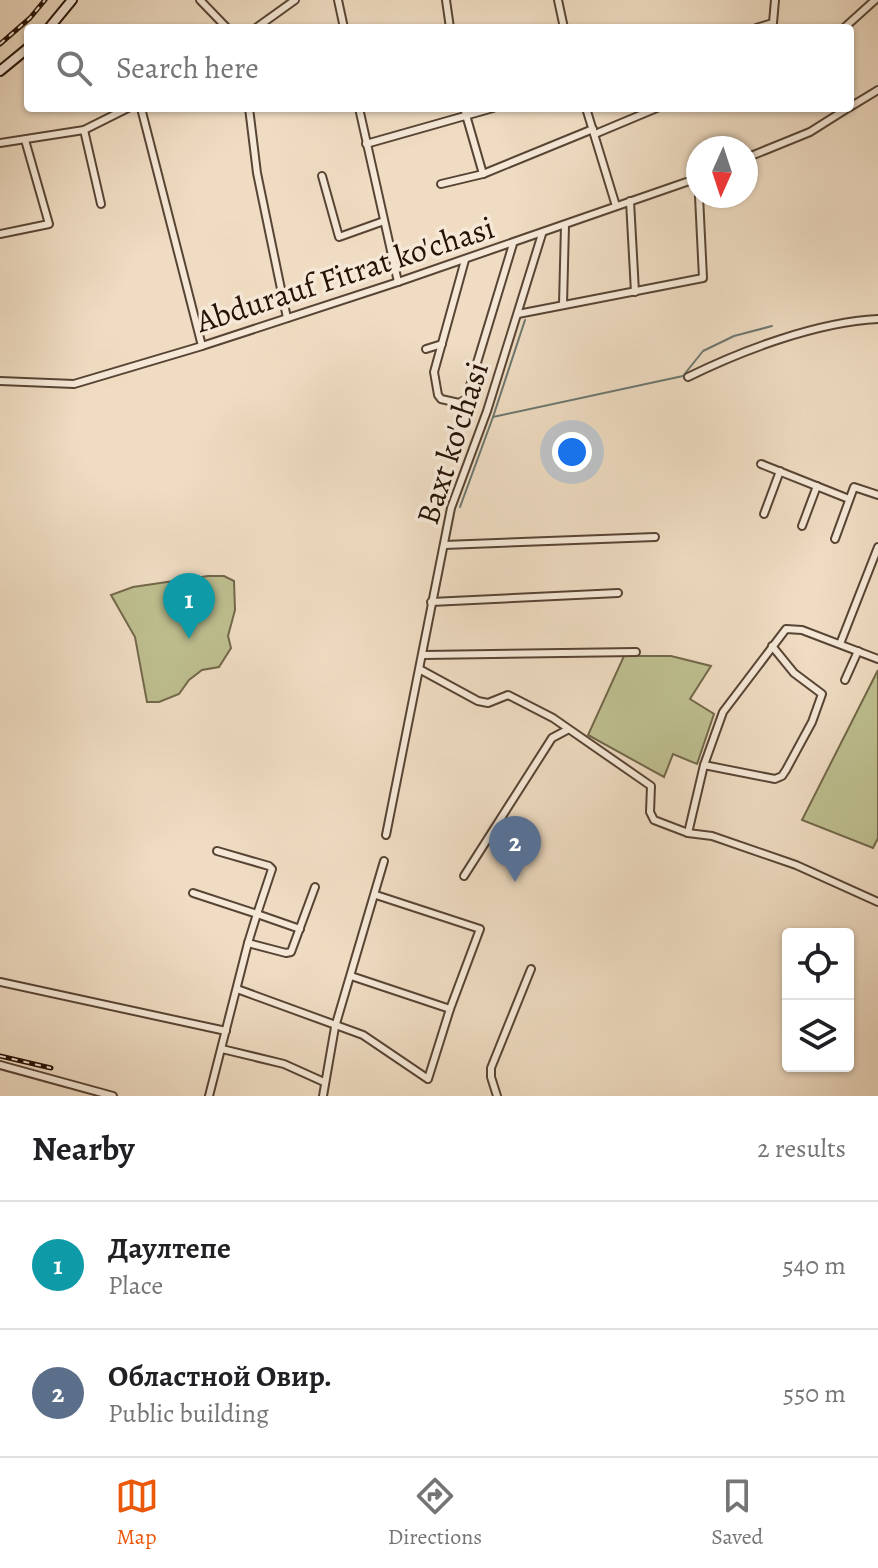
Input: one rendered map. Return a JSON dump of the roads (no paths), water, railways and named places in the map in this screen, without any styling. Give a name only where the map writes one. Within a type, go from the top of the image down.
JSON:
[{"type":"main road","points":[[54,24],[74,0]]},
{"type":"main road","points":[[0,72],[24,53]]},
{"type":"street","points":[[200,0],[223,24]]},
{"type":"street","points":[[262,24],[295,0]]},
{"type":"street","points":[[338,0],[343,24]]},
{"type":"street","points":[[446,0],[449,24]]},
{"type":"street","points":[[558,0],[563,24]]},
{"type":"street","points":[[770,24],[773,23],[775,0]]},
{"type":"street","points":[[848,24],[875,0]]},
{"type":"street","points":[[854,104],[878,90]]},
{"type":"street","points":[[0,143],[84,130],[120,112]]},
{"type":"street","points":[[142,112],[202,346]]},
{"type":"street","points":[[250,112],[260,187],[287,318]]},
{"type":"street","points":[[360,112],[398,282]]},
{"type":"street","points":[[366,144],[465,112],[483,174]]},
{"type":"street","points":[[587,112],[616,206]]},
{"type":"street","points":[[441,184],[483,174],[646,112]]},
{"type":"street","points":[[758,153],[810,132],[841,112]]},
{"type":"street","points":[[84,130],[101,204]]},
{"type":"street","points":[[0,234],[49,224],[25,140]]},
{"type":"street","points":[[322,176],[339,237],[384,221]]},
{"type":"street","name":"Abdurauf Fitrat ko'chasi","points":[[0,381],[74,384],[202,346],[465,260],[686,182]]},
{"type":"street","points":[[630,201],[635,292]]},
{"type":"street","points":[[518,314],[703,278],[700,208]]},
{"type":"street","points":[[563,305],[565,225]]},
{"type":"street","name":"Baxt ko'chasi","points":[[386,835],[451,508],[487,411],[542,234]]},
{"type":"street","points":[[465,260],[434,372],[441,399],[463,401],[513,244]]},
{"type":"street","points":[[688,377],[728,357],[846,320],[878,319]]},
{"type":"street","points":[[426,349],[442,344]]},
{"type":"street","points":[[761,464],[849,499]]},
{"type":"street","points":[[764,514],[780,471]]},
{"type":"street","points":[[802,526],[817,486]]},
{"type":"street","points":[[835,539],[854,487],[878,495]]},
{"type":"street","points":[[444,545],[655,537]]},
{"type":"street","points":[[840,644],[878,547]]},
{"type":"street","points":[[431,602],[618,593]]},
{"type":"street","points":[[688,833],[704,765],[723,712],[786,629],[793,628],[878,659]]},
{"type":"street","points":[[704,765],[775,779],[786,770],[812,722],[822,694],[794,673],[772,646]]},
{"type":"street","points":[[845,680],[858,651]]},
{"type":"street","points":[[423,655],[636,652]]},
{"type":"street","points":[[421,670],[478,701],[488,703],[508,695],[553,718],[651,786],[650,815],[654,820],[796,865],[878,902]]},
{"type":"street","points":[[464,876],[552,738],[567,730]]},
{"type":"street","points":[[209,1096],[248,943],[272,869],[217,851]]},
{"type":"street","points":[[323,1096],[335,1027],[384,861]]},
{"type":"street","points":[[248,943],[291,952],[315,887]]},
{"type":"street","points":[[193,893],[300,929]]},
{"type":"street","points":[[237,989],[363,1035],[428,1079],[480,929],[376,895]]},
{"type":"street","points":[[497,1096],[491,1068],[531,969]]},
{"type":"street","points":[[351,976],[450,1009]]},
{"type":"street","points":[[0,982],[226,1031]]},
{"type":"street","points":[[222,1049],[284,1064],[324,1082]]},
{"type":"street","points":[[0,1065],[113,1096]]},
{"type":"waterway","points":[[460,507],[525,320]]},
{"type":"waterway","points":[[493,417],[683,376],[703,351],[734,336],[772,326]]},
{"type":"railway","points":[[0,44],[45,0]]},
{"type":"railway","points":[[0,1056],[51,1068]]},
{"type":"place","name":"Даултепе","points":[[189,639]]},
{"type":"place","name":"Областной Овир.","points":[[515,882]]}]
